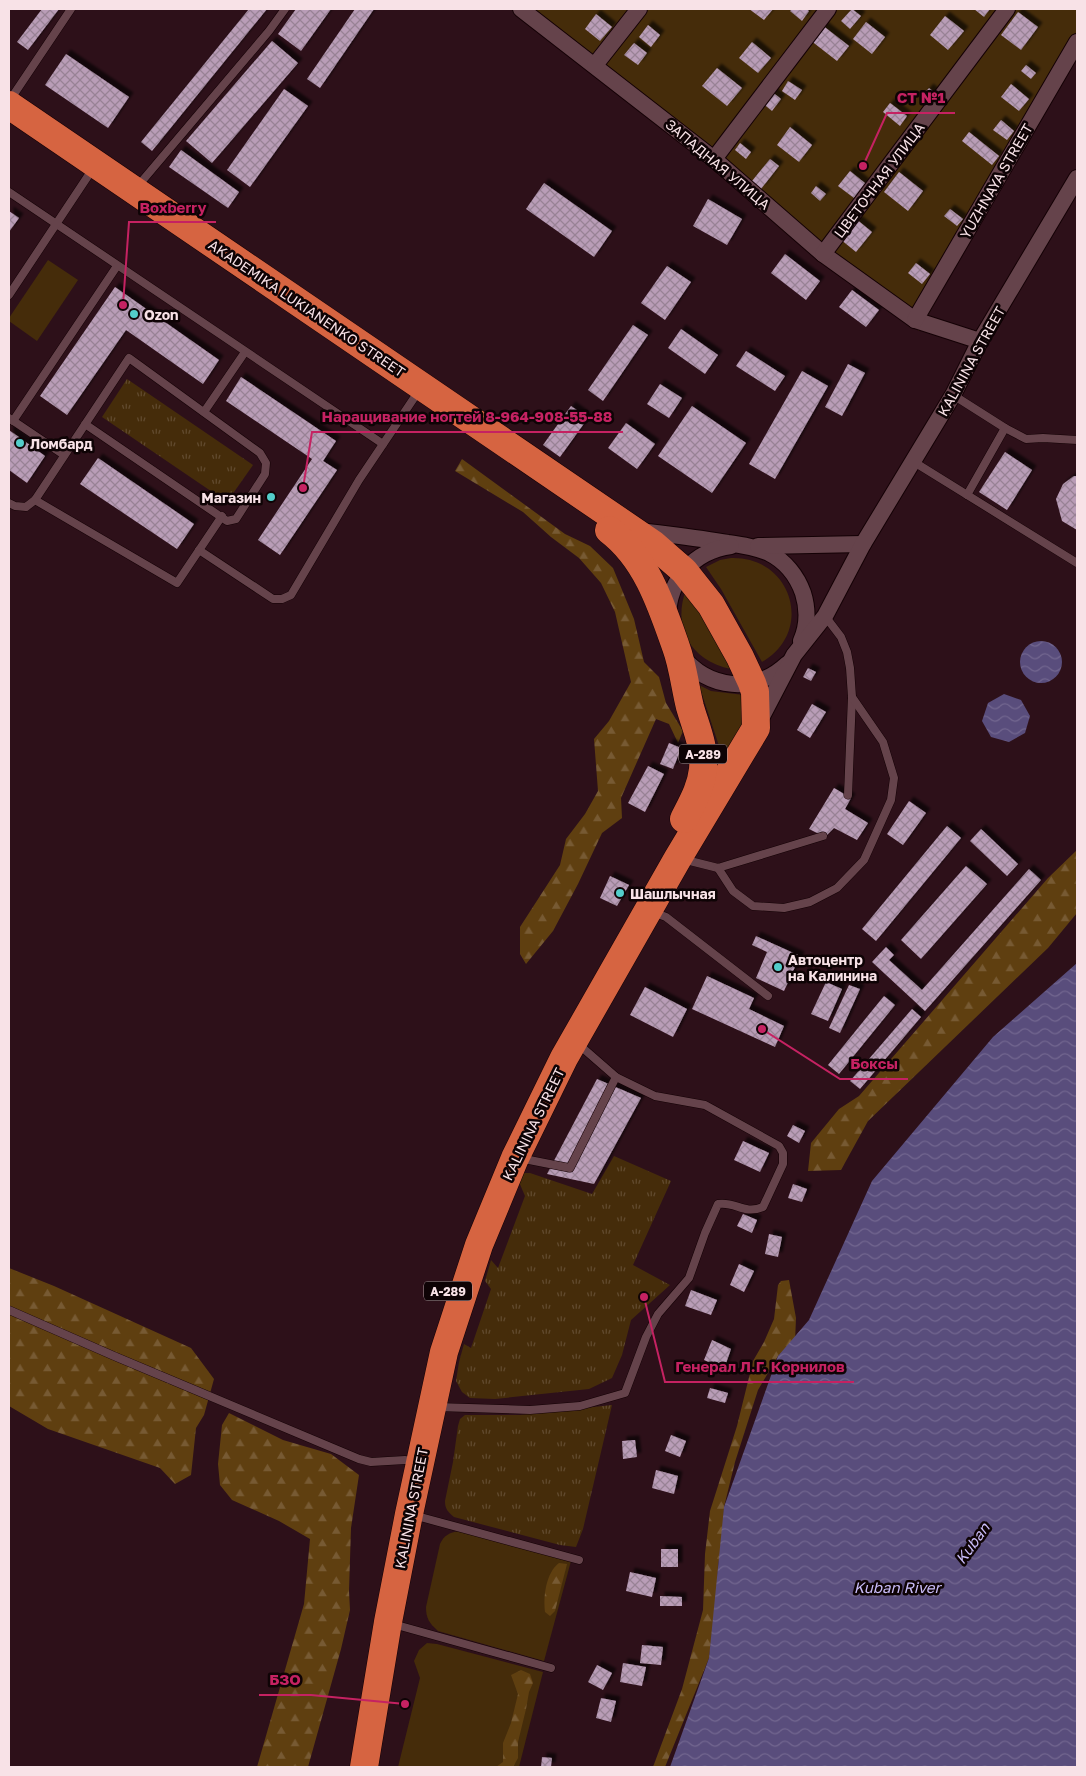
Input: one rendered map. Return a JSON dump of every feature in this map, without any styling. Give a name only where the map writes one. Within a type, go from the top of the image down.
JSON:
[{"type":"highway","name":"AKADEMIKA LUKIANENKO STREET","points":[[9,103],[602,517]]},
{"type":"highway","name":"AKADEMIKA LUKIANENKO STREET","points":[[9,123],[414,398],[602,517]]},
{"type":"highway","points":[[602,517],[632,530],[652,544],[684,571],[712,605],[752,683],[755,692],[756,728]]},
{"type":"highway","name":"KALININA STREET","points":[[346,1767],[375,1608],[429,1348],[464,1240],[501,1151],[552,1051],[698,794],[703,770],[703,746],[690,707],[673,638],[641,564],[602,517]]},
{"type":"highway","name":"KALININA STREET","points":[[364,1767],[388,1622],[444,1352],[479,1245],[515,1158],[574,1040],[678,858],[756,728]]},
{"type":"street","name":"ЗАПАДНАЯ УЛИЦА","points":[[521,9],[714,159],[823,254],[915,320],[980,342]]},
{"type":"street","points":[[595,65],[639,9]]},
{"type":"street","points":[[714,159],[828,9]]},
{"type":"street","name":"ЦВЕТОЧНАЯ УЛИЦА","points":[[823,254],[1007,9]]},
{"type":"street","name":"YUZHNAYA STREET","points":[[915,320],[1077,42]]},
{"type":"street","name":"KALININA STREET","points":[[756,728],[794,655],[825,616],[863,544],[914,462],[953,395],[980,342],[1077,178]]},
{"type":"street","points":[[632,530],[692,537],[744,546],[863,544]]},
{"type":"street","name":"А-289","points":[[673,638],[669,601],[676,582],[684,571],[701,556],[714,549],[744,546],[756,548],[774,556],[788,568],[799,583],[805,601],[806,620],[803,638],[794,655]]},
{"type":"street","points":[[673,638],[688,664],[704,676],[731,684],[752,683],[776,673],[794,655]]},
{"type":"lane","points":[[9,103],[72,9]]},
{"type":"lane","points":[[134,190],[269,31],[285,9]]},
{"type":"lane","points":[[9,295],[88,176]]},
{"type":"lane","points":[[9,192],[383,444]]},
{"type":"lane","points":[[64,455],[11,420],[117,266]]},
{"type":"lane","points":[[204,412],[245,352]]},
{"type":"lane","points":[[9,502],[15,506],[26,508],[35,500],[64,455],[129,358],[260,453],[266,463],[266,474],[236,519],[227,521],[85,424]]},
{"type":"lane","points":[[953,395],[1026,439],[1077,440]]},
{"type":"lane","points":[[199,550],[273,599],[282,599],[291,595],[359,480],[414,398]]},
{"type":"lane","points":[[967,495],[1005,428]]},
{"type":"lane","points":[[914,462],[1077,563]]},
{"type":"lane","points":[[35,500],[177,583],[222,516]]},
{"type":"lane","points":[[825,616],[841,637],[847,652],[850,668],[852,697],[848,795]]},
{"type":"lane","points":[[718,868],[733,891],[753,906],[784,908],[810,902],[838,888],[864,860],[891,800],[894,778],[883,742],[852,697]]},
{"type":"lane","points":[[678,858],[718,868],[823,836]]},
{"type":"lane","points":[[648,910],[666,917],[768,996]]},
{"type":"lane","points":[[432,1407],[530,1410],[580,1406],[625,1393],[646,1337],[658,1314],[689,1278],[705,1233],[718,1204],[725,1203],[749,1211],[764,1207],[783,1164],[783,1153],[779,1146],[705,1105],[655,1096],[616,1077],[574,1040]]},
{"type":"lane","points":[[515,1158],[570,1168],[616,1077]]},
{"type":"lane","points":[[9,1310],[359,1459],[371,1462],[405,1460]]},
{"type":"lane","points":[[409,1514],[579,1560]]},
{"type":"lane","points":[[388,1622],[551,1668]]},
{"type":"green space","points":[[513,9],[1077,9],[1077,52],[919,331],[782,230],[724,175]]},
{"type":"green space","points":[[48,260],[78,280],[37,341],[9,321],[9,318]]},
{"type":"green space","points":[[127,379],[253,465],[227,502],[102,417]]},
{"type":"green space","points":[[462,459],[565,534],[590,546],[613,568],[634,619],[644,662],[659,677],[666,703],[683,731],[678,743],[669,724],[656,719],[621,798],[622,818],[602,833],[553,931],[526,964],[520,954],[520,927],[560,865],[566,839],[585,814],[598,791],[594,739],[609,721],[631,682],[615,612],[601,583],[579,558],[551,537],[523,512],[455,471]]},
{"type":"green space","points":[[731,558],[752,561],[769,569],[782,582],[789,598],[792,615],[788,632],[778,649],[762,662],[721,589],[706,567],[720,560]]},
{"type":"green space","points":[[687,587],[731,669],[717,665],[705,658],[695,650],[688,640],[683,628],[681,615]]},
{"type":"green space","points":[[699,685],[711,691],[744,695],[742,728],[736,741],[724,757],[720,749]]},
{"type":"green space","points":[[1077,850],[1077,913],[1048,948],[868,1121],[841,1170],[808,1171],[811,1143],[839,1109],[859,1096],[1048,878]]},
{"type":"green space","points":[[614,1156],[671,1181],[633,1265],[670,1285],[631,1320],[622,1355],[612,1378],[589,1389],[495,1399],[470,1398],[462,1392],[456,1381],[459,1362],[464,1344],[471,1348],[491,1289],[485,1281],[491,1260],[498,1268],[525,1196],[519,1182],[523,1173],[530,1173],[592,1194]]},
{"type":"green space","points":[[9,1268],[54,1286],[191,1348],[214,1379],[204,1415],[196,1428],[191,1475],[175,1484],[160,1468],[48,1429],[9,1406]]},
{"type":"green space","points":[[789,1280],[796,1318],[795,1342],[778,1356],[758,1390],[735,1462],[724,1507],[723,1538],[718,1565],[717,1596],[709,1658],[665,1767],[653,1767],[682,1689],[703,1610],[705,1554],[710,1511],[737,1426],[753,1361],[774,1319],[778,1285],[781,1281]]},
{"type":"green space","points":[[612,1405],[583,1529],[576,1547],[560,1545],[454,1517],[447,1510],[445,1501],[458,1426],[460,1419],[465,1415],[520,1415]]},
{"type":"green space","points":[[229,1413],[283,1440],[331,1454],[359,1475],[351,1528],[350,1610],[308,1767],[257,1767],[304,1604],[310,1539],[279,1521],[232,1500],[220,1485],[218,1464],[222,1425]]},
{"type":"green space","points":[[459,1531],[571,1561],[544,1661],[438,1631],[430,1623],[426,1607],[440,1544],[447,1535]]},
{"type":"green space","points":[[559,1563],[567,1564],[555,1611],[550,1616],[545,1612],[545,1592],[548,1579]]},
{"type":"green space","points":[[427,1643],[543,1672],[519,1767],[398,1767],[420,1678],[414,1661],[419,1650]]},
{"type":"green space","points":[[521,1670],[530,1674],[533,1683],[529,1692],[518,1742],[518,1758],[513,1767],[496,1767],[503,1762],[503,1743],[511,1723],[518,1694],[511,1675]]},
{"type":"water","points":[[1045,641],[1053,644],[1059,650],[1062,662],[1059,674],[1053,680],[1037,683],[1029,680],[1023,674],[1020,658],[1023,650],[1029,644]]},
{"type":"water","points":[[1004,694],[1021,700],[1030,716],[1025,733],[1009,742],[991,737],[982,721],[988,703]]},
{"type":"water","name":"Kuban River","points":[[1077,963],[1077,1767],[670,1767],[709,1658],[724,1507],[778,1356],[809,1320],[872,1181],[993,1037]]},
{"type":"building","points":[[42,9],[59,9],[28,50],[17,42]]},
{"type":"building","points":[[249,9],[267,9],[152,151],[141,142]]},
{"type":"building","points":[[296,9],[331,9],[301,51],[278,34]]},
{"type":"building","points":[[355,9],[374,9],[320,88],[307,79]]},
{"type":"building","points":[[749,9],[773,9],[764,20]]},
{"type":"building","points":[[792,9],[806,9],[809,11],[802,21],[790,11]]},
{"type":"building","points":[[852,9],[861,16],[850,29],[841,21]]},
{"type":"building","points":[[974,9],[990,9],[984,17]]},
{"type":"building","points":[[1018,12],[1038,27],[1021,50],[1001,35]]},
{"type":"building","points":[[596,14],[612,27],[600,41],[585,29]]},
{"type":"building","points":[[945,16],[964,31],[948,50],[930,35]]},
{"type":"building","points":[[866,22],[885,37],[872,54],[853,39]]},
{"type":"building","points":[[648,25],[660,35],[651,47],[639,37]]},
{"type":"building","points":[[822,25],[849,46],[837,61],[810,40]]},
{"type":"building","points":[[272,41],[298,63],[212,163],[186,141]]},
{"type":"building","points":[[752,42],[771,58],[758,73],[739,58]]},
{"type":"building","points":[[634,43],[647,53],[638,65],[624,55]]},
{"type":"building","points":[[66,54],[129,97],[108,128],[45,85]]},
{"type":"building","points":[[1026,65],[1036,73],[1031,79],[1021,71]]},
{"type":"building","points":[[717,68],[742,88],[727,106],[702,86]]},
{"type":"building","points":[[788,81],[802,90],[795,100],[782,91]]},
{"type":"building","points":[[1011,84],[1029,99],[1019,111],[1001,97]]},
{"type":"building","points":[[929,88],[937,95],[930,103],[922,96]]},
{"type":"building","points":[[284,89],[308,106],[250,187],[227,170]]},
{"type":"building","points":[[771,91],[781,99],[772,111],[762,103]]},
{"type":"building","points":[[890,103],[907,116],[900,126],[883,112]]},
{"type":"building","points":[[1001,120],[1014,131],[1007,140],[993,130]]},
{"type":"building","points":[[790,127],[812,145],[799,162],[777,145]]},
{"type":"building","points":[[969,132],[999,156],[992,165],[962,141]]},
{"type":"building","points":[[740,143],[751,152],[746,159],[735,150]]},
{"type":"building","points":[[181,150],[239,192],[228,208],[169,167]]},
{"type":"building","points":[[770,159],[779,166],[761,189],[752,181]]},
{"type":"building","points":[[850,171],[866,184],[854,198],[838,186]]},
{"type":"building","points":[[899,172],[923,191],[908,211],[884,192]]},
{"type":"building","points":[[544,183],[612,231],[594,257],[526,209]]},
{"type":"building","points":[[816,186],[826,194],[820,201],[811,193]]},
{"type":"building","points":[[708,199],[742,219],[727,245],[693,226]]},
{"type":"building","points":[[950,209],[963,219],[957,226],[944,216]]},
{"type":"building","points":[[9,211],[19,218],[9,232]]},
{"type":"building","points":[[856,219],[872,232],[856,252],[840,239]]},
{"type":"building","points":[[785,254],[820,281],[806,300],[771,273]]},
{"type":"building","points":[[916,263],[930,274],[922,284],[908,273]]},
{"type":"building","points":[[667,266],[691,282],[665,320],[641,303]]},
{"type":"building","points":[[115,287],[219,360],[203,384],[126,330],[67,415],[40,396]]},
{"type":"building","points":[[852,290],[879,310],[866,327],[839,307]]},
{"type":"building","points":[[633,325],[648,335],[603,401],[588,390]]},
{"type":"building","points":[[681,329],[718,355],[705,374],[668,348]]},
{"type":"building","points":[[746,351],[785,376],[775,391],[736,366]]},
{"type":"building","points":[[848,364],[865,373],[842,416],[825,407]]},
{"type":"building","points":[[802,371],[828,386],[775,479],[749,464]]},
{"type":"building","points":[[241,377],[336,441],[323,461],[337,470],[280,555],[258,540],[312,459],[226,401]]},
{"type":"building","points":[[660,384],[682,398],[669,418],[647,404]]},
{"type":"building","points":[[571,406],[588,418],[560,457],[543,445]]},
{"type":"building","points":[[692,406],[746,443],[712,493],[658,456]]},
{"type":"building","points":[[626,423],[655,444],[637,469],[608,448]]},
{"type":"building","points":[[9,430],[45,456],[27,483],[9,470]]},
{"type":"building","points":[[1005,452],[1032,470],[1007,510],[979,492]]},
{"type":"building","points":[[98,458],[194,524],[177,549],[80,484]]},
{"type":"building","points":[[1077,476],[1077,530],[1062,521],[1056,499],[1063,484]]},
{"type":"building","points":[[808,668],[816,672],[811,681],[803,677]]},
{"type":"building","points":[[812,704],[826,712],[810,738],[797,730]]},
{"type":"building","points":[[669,743],[681,748],[673,769],[660,764]]},
{"type":"building","points":[[648,766],[664,774],[645,812],[628,803]]},
{"type":"building","points":[[834,788],[851,798],[845,809],[868,823],[857,840],[834,828],[825,837],[809,829]]},
{"type":"building","points":[[909,801],[926,813],[903,845],[887,834]]},
{"type":"building","points":[[947,826],[961,838],[876,941],[862,929]]},
{"type":"building","points":[[981,829],[1018,864],[1007,876],[970,841]]},
{"type":"building","points":[[966,866],[987,884],[921,959],[901,940]]},
{"type":"building","points":[[1029,869],[1041,880],[925,1011],[872,962],[886,947],[894,955],[889,960],[922,990]]},
{"type":"building","points":[[610,876],[629,885],[617,906],[600,898]]},
{"type":"building","name":"Автоцентр на Калинина","points":[[756,936],[800,956],[784,991],[756,978],[767,952],[752,945]]},
{"type":"building","points":[[707,976],[754,998],[749,1009],[784,1026],[775,1047],[692,1009]]},
{"type":"building","points":[[826,982],[842,989],[828,1021],[811,1014]]},
{"type":"building","points":[[849,985],[860,989],[840,1033],[829,1028]]},
{"type":"building","points":[[645,987],[687,1009],[673,1037],[630,1015]]},
{"type":"building","points":[[884,996],[895,1005],[839,1074],[828,1065]]},
{"type":"building","points":[[912,1009],[921,1017],[860,1089],[850,1081]]},
{"type":"building","points":[[597,1079],[641,1098],[594,1184],[547,1174]]},
{"type":"building","points":[[793,1125],[805,1131],[799,1143],[787,1136]]},
{"type":"building","points":[[743,1141],[769,1153],[760,1172],[734,1160]]},
{"type":"building","points":[[793,1184],[807,1189],[802,1202],[788,1198]]},
{"type":"building","points":[[743,1214],[757,1220],[752,1233],[737,1226]]},
{"type":"building","points":[[769,1234],[782,1237],[778,1257],[765,1254]]},
{"type":"building","points":[[739,1264],[754,1271],[744,1292],[730,1285]]},
{"type":"building","points":[[691,1290],[717,1300],[711,1315],[685,1306]]},
{"type":"building","points":[[712,1340],[731,1349],[724,1369],[704,1360]]},
{"type":"building","points":[[710,1388],[728,1393],[725,1403],[707,1398]]},
{"type":"building","points":[[671,1435],[686,1441],[680,1457],[665,1451]]},
{"type":"building","points":[[635,1440],[637,1457],[623,1459],[622,1441]]},
{"type":"building","points":[[656,1470],[678,1476],[674,1494],[652,1488]]},
{"type":"building","points":[[661,1549],[678,1549],[678,1567],[661,1567]]},
{"type":"building","points":[[630,1572],[656,1578],[652,1597],[626,1591]]},
{"type":"building","points":[[660,1596],[682,1597],[682,1606],[660,1606]]},
{"type":"building","points":[[642,1645],[663,1647],[661,1665],[640,1663]]},
{"type":"building","points":[[623,1663],[646,1667],[642,1686],[620,1682]]},
{"type":"building","points":[[597,1665],[612,1673],[603,1690],[588,1682]]},
{"type":"building","points":[[601,1698],[616,1701],[611,1722],[596,1718]]},
{"type":"building","points":[[542,1757],[552,1758],[551,1767],[541,1767]]},
{"type":"place","name":"СТ №1","points":[[863,166]]},
{"type":"place","name":"Boxberry","points":[[123,305]]},
{"type":"place","name":"Ozon","points":[[134,314]]},
{"type":"place","name":"Ломбард","points":[[20,443]]},
{"type":"place","name":"Наращивание ногтей 8-964-908-55-88","points":[[303,488]]},
{"type":"place","name":"Магазин","points":[[271,497]]},
{"type":"place","name":"Шашлычная","points":[[620,893]]},
{"type":"place","name":"Автоцентр на Калинина","points":[[778,967]]},
{"type":"place","name":"Боксы","points":[[762,1029]]},
{"type":"place","name":"Генерал Л.Г. Корнилов","points":[[644,1297]]},
{"type":"place","name":"БЗО","points":[[405,1704]]},
{"type":"water label","name":"Kuban","points":[[972,1543]]}]
